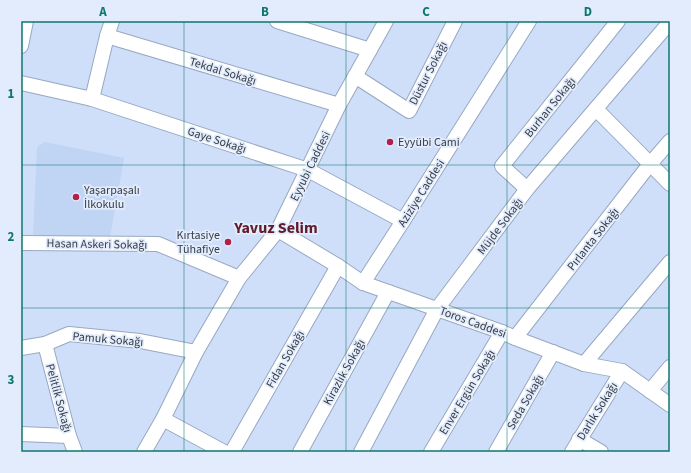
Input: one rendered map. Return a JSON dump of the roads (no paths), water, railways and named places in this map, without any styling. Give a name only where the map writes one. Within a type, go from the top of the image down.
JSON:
[{"type":"street","points":[[21,46],[26,21]]},
{"type":"street","points":[[92,99],[112,21]]},
{"type":"street","points":[[277,21],[370,50]]},
{"type":"street","name":"Eyyubi Caddesi","points":[[144,452],[163,419],[196,352],[239,278],[278,230],[339,105],[386,21]]},
{"type":"street","name":"Düstur Sokağı","points":[[355,76],[409,111],[455,21]]},
{"type":"street","name":"Aziziye Caddesi","points":[[363,283],[529,21]]},
{"type":"street","name":"Burhan Sokağı","points":[[528,189],[502,166],[618,21]]},
{"type":"street","name":"Müjde Sokağı","points":[[361,452],[437,309],[528,189],[670,22]]},
{"type":"street","name":"Tekdal Sokağı","points":[[107,36],[339,105]]},
{"type":"street","name":"Gaye Sokağı","points":[[21,83],[92,99],[308,170],[403,221]]},
{"type":"street","points":[[596,109],[670,184]]},
{"type":"street","name":"Pırlanta Sokağı","points":[[515,338],[650,164],[670,141]]},
{"type":"street","name":"Toros Caddesi","points":[[278,230],[363,283],[502,332],[584,364],[622,371],[670,405]]},
{"type":"street","name":"Hasan Askeri Sokağı","points":[[21,243],[158,244],[239,278]]},
{"type":"street","points":[[584,364],[670,262]]},
{"type":"street","name":"Fidan Sokağı","points":[[232,452],[338,266]]},
{"type":"street","name":"Kirazlık Sokağı","points":[[300,452],[388,292]]},
{"type":"street","name":"Enver Ergün Sokağı","points":[[431,452],[502,332]]},
{"type":"street","name":"Pamuk Sokağı","points":[[21,348],[45,344],[69,334],[140,341],[196,352]]},
{"type":"street","name":"Pelitlik Sokağı","points":[[45,344],[69,436],[75,452]]},
{"type":"street","name":"Seda Sokağı","points":[[496,452],[553,352]]},
{"type":"street","points":[[650,391],[670,367]]},
{"type":"street","name":"Darlık Sokağı","points":[[572,452],[622,371]]},
{"type":"street","points":[[163,419],[224,452]]},
{"type":"street","points":[[21,434],[69,436]]},
{"type":"street","points":[[579,439],[601,452]]},
{"type":"place","name":"Eyyübi Cami","points":[[390,142]]},
{"type":"place","name":"Yaşarpaşalı İlkokulu","points":[[76,197]]},
{"type":"place","name":"Kırtasiye Tühafiye","points":[[228,242]]},
{"type":"district","name":"Yavuz Selim","points":[[276,227]]}]
